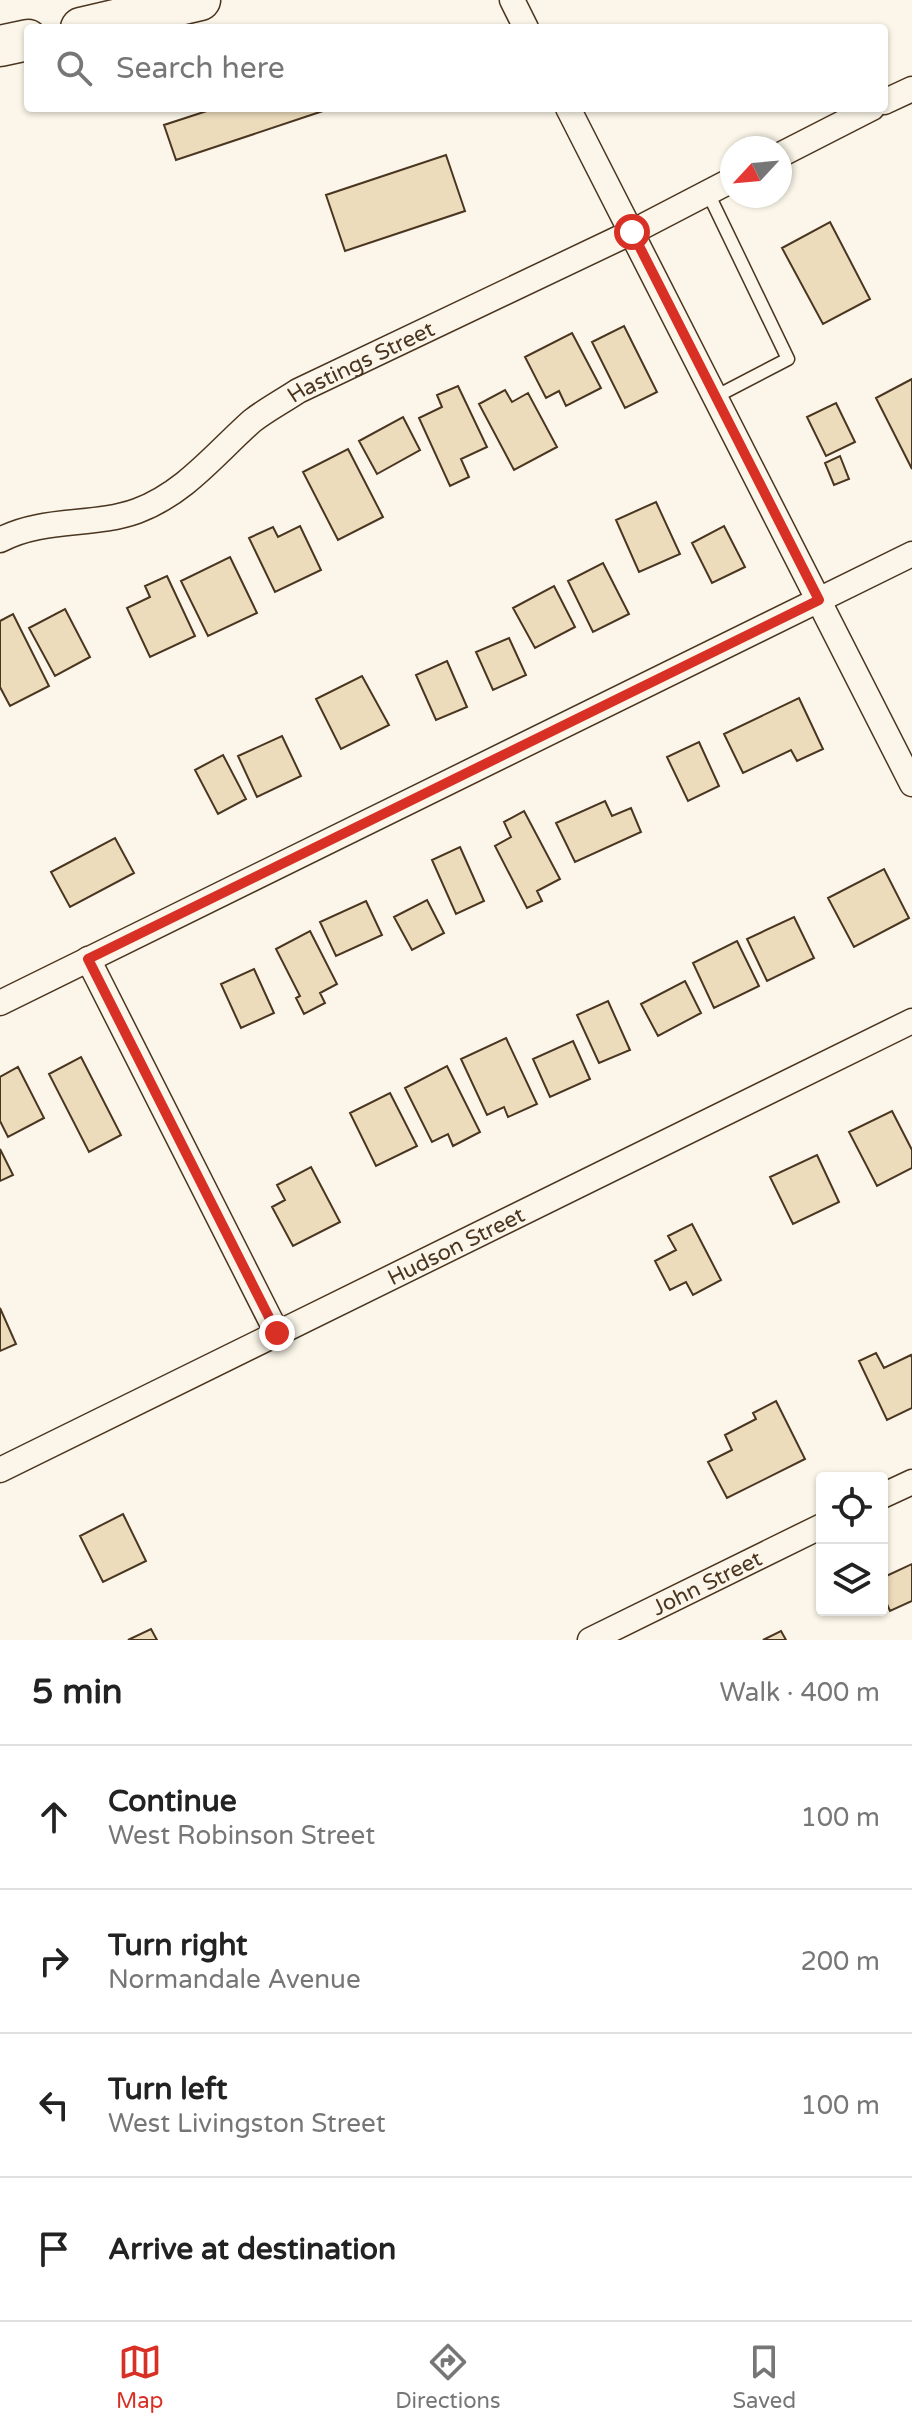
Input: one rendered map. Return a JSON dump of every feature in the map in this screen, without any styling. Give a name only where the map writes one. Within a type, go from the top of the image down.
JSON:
[{"type":"main road","points":[[98,24],[200,0]]},
{"type":"main road","points":[[0,46],[24,41]]},
{"type":"street","points":[[512,0],[524,24]]},
{"type":"street","points":[[888,100],[912,89]]},
{"type":"street","points":[[570,112],[912,784]]},
{"type":"street","points":[[792,149],[864,112]]},
{"type":"street","name":"Hastings Street","points":[[0,540],[44,525],[135,511],[165,498],[200,473],[255,419],[298,391],[632,232],[720,186]]},
{"type":"street","points":[[0,1003],[912,554]]},
{"type":"street","points":[[88,959],[277,1333]]},
{"type":"street","name":"Hudson Street","points":[[0,1470],[912,1021]]},
{"type":"street","points":[[888,1493],[912,1482]]},
{"type":"street","name":"John Street","points":[[590,1640],[816,1529]]},
{"type":"lane","points":[[708,193],[788,359],[715,397]]},
{"type":"building","points":[[204,112],[320,112],[176,160],[164,125]]},
{"type":"building","points":[[446,155],[465,211],[345,251],[326,195]]},
{"type":"building","points":[[830,222],[870,299],[823,324],[782,248]]},
{"type":"building","points":[[624,326],[657,392],[625,408],[592,342]]},
{"type":"building","points":[[572,333],[601,388],[566,406],[559,391],[546,398],[525,357]]},
{"type":"building","points":[[912,379],[912,469],[876,398]]},
{"type":"building","points":[[458,386],[487,447],[461,459],[469,477],[450,486],[419,418],[442,407],[437,395]]},
{"type":"building","points":[[505,390],[512,402],[528,393],[557,447],[514,470],[479,404]]},
{"type":"building","points":[[836,403],[855,442],[826,456],[807,417]]},
{"type":"building","points":[[403,417],[420,450],[377,474],[359,441]]},
{"type":"building","points":[[348,449],[383,517],[338,540],[303,472]]},
{"type":"building","points":[[840,456],[849,479],[834,485],[825,463]]},
{"type":"building","points":[[656,502],[680,554],[639,572],[616,520]]},
{"type":"building","points":[[300,526],[321,570],[275,592],[249,538],[273,527],[278,537]]},
{"type":"building","points":[[724,526],[745,567],[712,583],[692,543]]},
{"type":"building","points":[[230,557],[257,613],[208,636],[181,581]]},
{"type":"building","points":[[603,563],[629,614],[593,632],[568,581]]},
{"type":"building","points":[[167,576],[195,636],[150,657],[127,608],[150,597],[145,586]]},
{"type":"building","points":[[554,586],[575,627],[535,648],[513,608]]},
{"type":"building","points":[[65,609],[90,657],[55,676],[29,628]]},
{"type":"building","points":[[13,614],[49,686],[10,706],[0,687],[0,621]]},
{"type":"building","points":[[509,638],[526,675],[493,690],[476,652]]},
{"type":"building","points":[[447,661],[467,707],[436,720],[416,675]]},
{"type":"building","points":[[362,676],[389,725],[341,749],[316,699]]},
{"type":"building","points":[[799,698],[823,749],[797,761],[791,750],[743,773],[724,734]]},
{"type":"building","points":[[282,736],[301,776],[257,797],[238,756]]},
{"type":"building","points":[[699,742],[719,786],[688,801],[667,757]]},
{"type":"building","points":[[223,755],[246,799],[218,814],[195,770]]},
{"type":"building","points":[[605,801],[612,816],[631,808],[641,832],[575,862],[556,823]]},
{"type":"building","points":[[524,811],[560,879],[537,891],[542,901],[527,908],[495,846],[511,837],[504,822]]},
{"type":"building","points":[[115,838],[134,873],[70,907],[51,872]]},
{"type":"building","points":[[460,847],[484,901],[456,914],[432,860]]},
{"type":"building","points":[[884,869],[909,918],[854,947],[828,898]]},
{"type":"building","points":[[427,900],[444,933],[412,950],[394,917]]},
{"type":"building","points":[[366,901],[382,935],[336,956],[320,922]]},
{"type":"building","points":[[794,917],[814,958],[767,981],[747,939]]},
{"type":"building","points":[[310,931],[337,984],[320,993],[325,1003],[304,1014],[296,998],[300,996],[276,949]]},
{"type":"building","points":[[737,941],[759,986],[714,1008],[693,963]]},
{"type":"building","points":[[254,969],[274,1013],[241,1028],[221,984]]},
{"type":"building","points":[[685,981],[701,1013],[658,1036],[641,1004]]},
{"type":"building","points":[[608,1001],[630,1050],[599,1063],[577,1015]]},
{"type":"building","points":[[506,1038],[537,1104],[508,1117],[504,1107],[487,1115],[461,1059]]},
{"type":"building","points":[[573,1041],[590,1079],[550,1097],[533,1059]]},
{"type":"building","points":[[81,1057],[121,1135],[89,1152],[49,1074]]},
{"type":"building","points":[[447,1066],[480,1132],[453,1146],[448,1134],[432,1142],[405,1088]]},
{"type":"building","points":[[18,1067],[44,1118],[8,1137],[0,1121],[0,1077]]},
{"type":"building","points":[[390,1093],[417,1146],[376,1166],[350,1113]]},
{"type":"building","points":[[892,1111],[912,1150],[912,1168],[877,1186],[849,1132]]},
{"type":"building","points":[[0,1149],[13,1175],[0,1181]]},
{"type":"building","points":[[817,1155],[839,1202],[793,1224],[770,1177]]},
{"type":"building","points":[[311,1167],[340,1222],[293,1246],[272,1207],[285,1200],[277,1185]]},
{"type":"building","points":[[692,1224],[721,1280],[693,1295],[686,1282],[670,1290],[655,1261],[676,1250],[668,1236]]},
{"type":"building","points":[[0,1308],[16,1344],[0,1351]]},
{"type":"building","points":[[876,1353],[884,1368],[911,1355],[912,1358],[912,1408],[887,1420],[859,1361]]},
{"type":"building","points":[[776,1401],[805,1459],[727,1498],[708,1462],[732,1450],[725,1435],[756,1419],[753,1413]]},
{"type":"building","points":[[123,1514],[146,1561],[103,1582],[80,1536]]},
{"type":"building","points":[[912,1564],[912,1601],[890,1611],[888,1606],[888,1575]]},
{"type":"building","points":[[151,1629],[157,1640],[128,1640]]},
{"type":"building","points":[[781,1631],[786,1640],[763,1640]]},
{"type":"route","points":[[277,1333],[88,959],[819,600],[632,232]]}]
